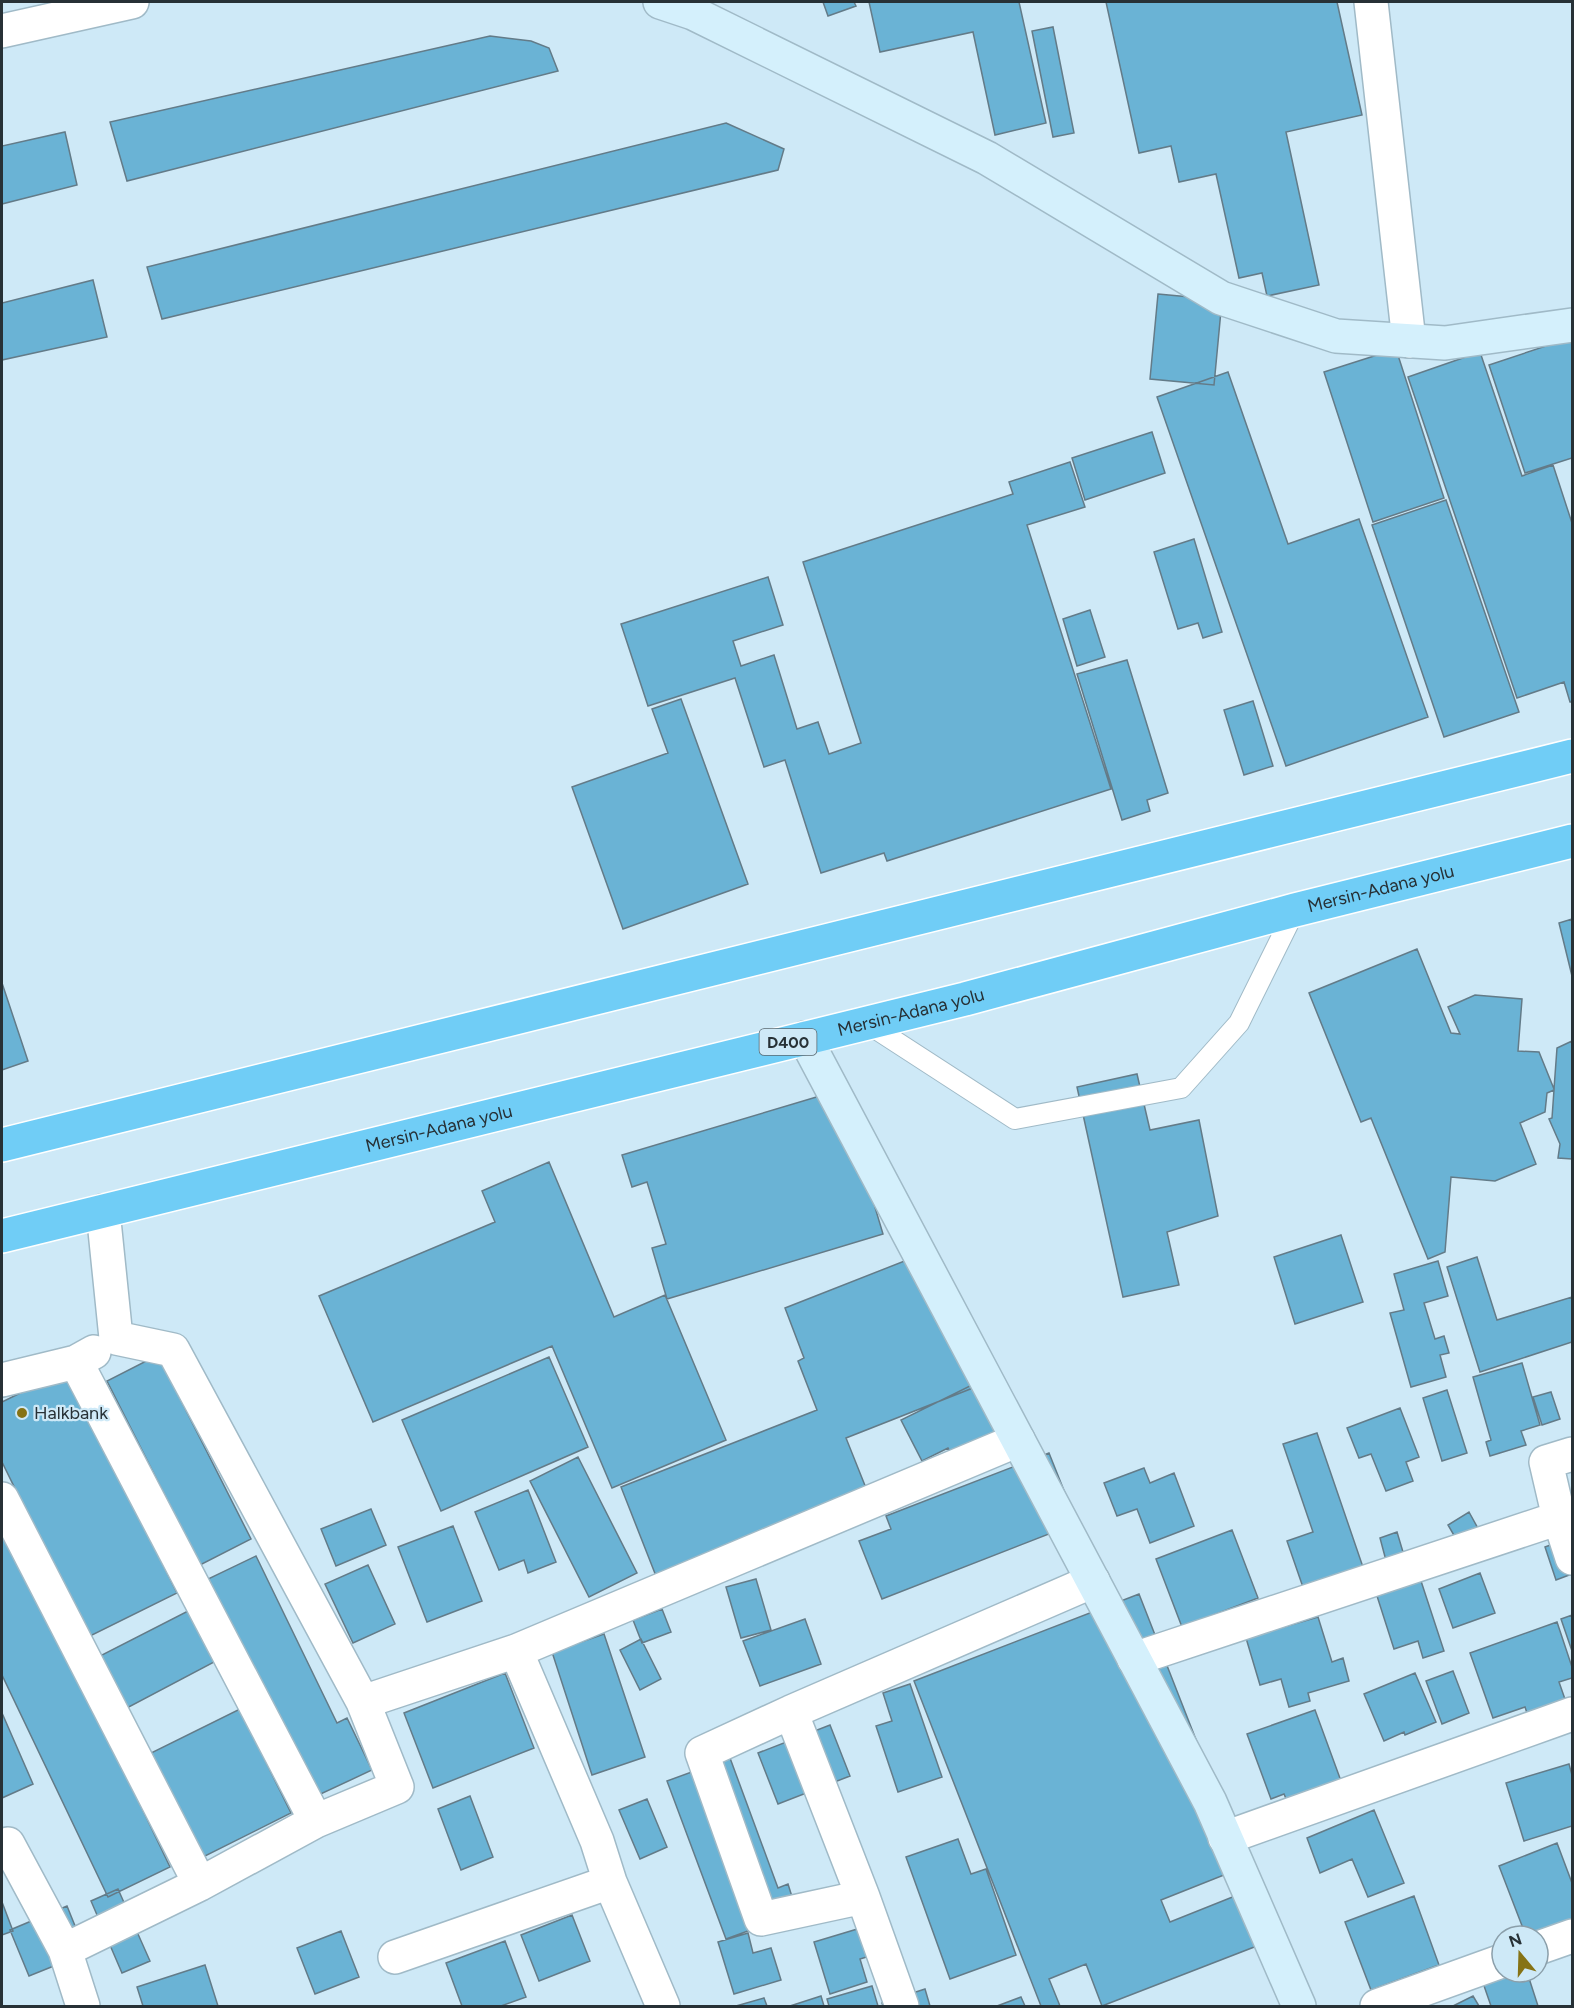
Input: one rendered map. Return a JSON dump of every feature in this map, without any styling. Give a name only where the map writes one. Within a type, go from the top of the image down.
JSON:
[{"type":"highway","points":[[2,1145],[1572,756]]},
{"type":"highway","name":"Mersin-Adana yolu","points":[[2,1236],[965,999],[1295,910],[1572,841]]},
{"type":"main road","points":[[660,2],[693,13],[987,158],[1221,298],[1336,336],[1445,343],[1572,326]]},
{"type":"main road","points":[[805,1038],[1210,1802],[1299,2007]]},
{"type":"street","points":[[2,31],[132,2]]},
{"type":"street","points":[[1371,2],[1409,341]]},
{"type":"street","points":[[103,1211],[116,1338]]},
{"type":"street","points":[[2,1380],[76,1362],[116,1338],[173,1350],[363,1702],[397,1787],[316,1821],[200,1884],[65,1950]]},
{"type":"street","points":[[76,1362],[316,1821]]},
{"type":"street","points":[[363,1702],[516,1651],[1018,1440]]},
{"type":"street","points":[[1134,1659],[1567,1533],[1546,1462],[1572,1454]]},
{"type":"street","points":[[2,1499],[200,1884]]},
{"type":"street","points":[[863,1897],[761,1919],[702,1753],[1093,1581]]},
{"type":"street","points":[[516,1651],[597,1841],[610,1882],[663,2007]]},
{"type":"street","points":[[791,1712],[863,1897],[902,2007]]},
{"type":"street","points":[[1226,1838],[1572,1714]]},
{"type":"street","points":[[2,1847],[8,1844],[65,1950],[83,2007]]},
{"type":"street","points":[[395,1957],[610,1882]]},
{"type":"street","points":[[1550,1944],[1572,1936]]},
{"type":"street","points":[[1377,2007],[1490,1965]]},
{"type":"lane","points":[[867,1023],[1015,1119],[1181,1088],[1239,1023],[1295,910]]},
{"type":"building","points":[[823,2],[854,2],[856,6],[828,16]]},
{"type":"building","points":[[869,2],[1019,2],[1046,123],[995,135],[973,32],[880,52]]},
{"type":"building","points":[[1106,2],[1337,2],[1362,115],[1286,132],[1319,285],[1267,296],[1262,273],[1239,278],[1216,174],[1179,182],[1171,146],[1139,153]]},
{"type":"building","points":[[1053,27],[1074,133],[1053,137],[1032,31]]},
{"type":"building","points":[[490,36],[531,41],[549,48],[558,71],[127,181],[110,122]]},
{"type":"building","points":[[726,123],[784,149],[778,170],[162,319],[147,267]]},
{"type":"building","points":[[65,132],[77,185],[2,204],[2,146]]},
{"type":"building","points":[[93,280],[107,337],[2,360],[2,303]]},
{"type":"building","points":[[1158,294],[1222,300],[1214,385],[1150,379]]},
{"type":"building","points":[[1570,338],[1572,344],[1572,458],[1525,473],[1489,365]]},
{"type":"building","points":[[1396,349],[1444,498],[1373,522],[1324,372]]},
{"type":"building","points":[[1480,352],[1522,476],[1553,465],[1572,523],[1572,702],[1570,702],[1564,682],[1517,698],[1408,377]]},
{"type":"building","points":[[1228,372],[1288,544],[1359,519],[1428,717],[1286,766],[1157,397]]},
{"type":"building","points":[[1152,432],[1165,473],[1085,500],[1072,458]]},
{"type":"building","points":[[1070,462],[1085,507],[1027,525],[1111,789],[887,861],[884,853],[821,873],[785,760],[764,767],[735,678],[648,706],[621,624],[768,577],[783,625],[733,641],[741,666],[774,655],[797,729],[818,722],[829,754],[861,743],[803,562],[1013,494],[1009,482]]},
{"type":"building","points":[[1446,500],[1519,712],[1444,737],[1372,525]]},
{"type":"building","points":[[1194,539],[1222,632],[1203,638],[1198,623],[1178,629],[1154,552]]},
{"type":"building","points":[[1090,610],[1105,657],[1077,666],[1063,619]]},
{"type":"building","points":[[1127,660],[1168,793],[1147,800],[1150,811],[1122,820],[1077,674]]},
{"type":"building","points":[[681,699],[748,884],[623,929],[572,787],[668,753],[652,709]]},
{"type":"building","points":[[1253,701],[1273,766],[1244,775],[1224,710]]},
{"type":"building","points":[[1572,919],[1572,976],[1559,923]]},
{"type":"building","points":[[1417,949],[1451,1033],[1460,1034],[1448,1007],[1475,995],[1522,999],[1518,1051],[1539,1052],[1554,1089],[1557,1048],[1572,1041],[1572,1159],[1558,1158],[1560,1144],[1549,1119],[1552,1118],[1554,1090],[1547,1093],[1545,1112],[1520,1123],[1536,1164],[1495,1181],[1451,1177],[1445,1252],[1428,1259],[1371,1118],[1361,1122],[1309,993]]},
{"type":"building","points":[[2,983],[28,1061],[2,1070]]},
{"type":"building","points":[[1137,1074],[1150,1130],[1199,1120],[1218,1216],[1167,1232],[1179,1285],[1123,1297],[1077,1087]]},
{"type":"building","points":[[840,1090],[883,1234],[667,1299],[652,1248],[666,1244],[647,1182],[632,1187],[622,1155]]},
{"type":"building","points":[[549,1162],[614,1317],[665,1295],[726,1440],[612,1488],[552,1346],[373,1422],[319,1296],[495,1222],[482,1191]]},
{"type":"building","points":[[1341,1235],[1363,1302],[1295,1324],[1274,1257]]},
{"type":"building","points":[[930,1251],[983,1384],[846,1438],[868,1493],[656,1576],[621,1487],[817,1410],[798,1361],[804,1358],[785,1308]]},
{"type":"building","points":[[1477,1257],[1497,1320],[1572,1297],[1572,1342],[1480,1372],[1447,1267]]},
{"type":"building","points":[[1438,1261],[1448,1296],[1424,1303],[1435,1339],[1444,1336],[1449,1353],[1440,1355],[1446,1377],[1411,1387],[1390,1313],[1404,1310],[1394,1274]]},
{"type":"building","points":[[158,1355],[251,1539],[200,1565],[107,1381]]},
{"type":"building","points":[[549,1357],[588,1447],[441,1511],[402,1420]]},
{"type":"building","points":[[1522,1363],[1540,1425],[1521,1431],[1526,1445],[1490,1456],[1486,1442],[1491,1440],[1473,1377]]},
{"type":"building","points":[[67,1370],[177,1593],[88,1637],[2,1462],[2,1402]]},
{"type":"building","points":[[974,1384],[1000,1434],[953,1457],[948,1448],[922,1461],[901,1420]]},
{"type":"building","points":[[1447,1390],[1467,1453],[1442,1461],[1423,1398]]},
{"type":"building","points":[[1551,1392],[1560,1419],[1542,1425],[1533,1397]]},
{"type":"building","points":[[1400,1408],[1419,1457],[1406,1462],[1413,1481],[1386,1491],[1371,1454],[1359,1458],[1347,1428]]},
{"type":"building","points":[[1317,1433],[1365,1573],[1305,1593],[1287,1541],[1313,1532],[1283,1444]]},
{"type":"building","points":[[1049,1453],[1077,1523],[882,1599],[859,1541],[891,1529],[886,1516]]},
{"type":"building","points":[[578,1457],[637,1573],[589,1597],[530,1481]]},
{"type":"building","points":[[1144,1468],[1150,1483],[1174,1473],[1194,1526],[1150,1543],[1137,1509],[1117,1516],[1104,1483]]},
{"type":"building","points":[[528,1490],[556,1562],[528,1573],[524,1560],[499,1570],[475,1512]]},
{"type":"building","points":[[371,1509],[386,1545],[336,1566],[321,1529]]},
{"type":"building","points":[[1469,1512],[1480,1532],[1459,1544],[1448,1525]]},
{"type":"building","points":[[4,1519],[170,1867],[108,1897],[2,1675],[2,1520]]},
{"type":"building","points":[[453,1526],[482,1601],[427,1622],[398,1547]]},
{"type":"building","points":[[1232,1530],[1258,1598],[1182,1627],[1156,1559]]},
{"type":"building","points":[[1397,1532],[1406,1562],[1388,1568],[1380,1538]]},
{"type":"building","points":[[1572,1537],[1572,1574],[1556,1580],[1545,1547]]},
{"type":"building","points":[[256,1556],[337,1723],[347,1718],[372,1770],[312,1798],[208,1579]]},
{"type":"building","points":[[368,1565],[395,1624],[353,1643],[325,1584]]},
{"type":"building","points":[[1480,1573],[1495,1613],[1453,1628],[1439,1589]]},
{"type":"building","points":[[756,1579],[771,1630],[741,1638],[726,1587]]},
{"type":"building","points":[[1421,1581],[1444,1651],[1423,1658],[1418,1641],[1394,1649],[1377,1596]]},
{"type":"building","points":[[1139,1594],[1229,1824],[1229,1873],[1161,1900],[1170,1922],[1255,1888],[1275,1939],[1102,2006],[1086,1964],[1049,1979],[1060,2006],[1041,2006],[914,1681]]},
{"type":"building","points":[[662,1609],[671,1632],[642,1643],[633,1620]]},
{"type":"building","points":[[190,1610],[216,1661],[125,1709],[98,1657]]},
{"type":"building","points":[[1572,1615],[1572,1651],[1561,1619]]},
{"type":"building","points":[[1318,1617],[1332,1662],[1343,1658],[1349,1681],[1308,1693],[1310,1701],[1289,1707],[1281,1679],[1260,1685],[1246,1638]]},
{"type":"building","points":[[805,1619],[821,1664],[760,1686],[743,1641]]},
{"type":"building","points":[[1557,1622],[1572,1667],[1572,1678],[1559,1682],[1566,1702],[1528,1716],[1525,1707],[1493,1718],[1470,1653]]},
{"type":"building","points":[[604,1634],[645,1757],[592,1775],[552,1652]]},
{"type":"building","points":[[641,1639],[661,1679],[640,1690],[620,1650]]},
{"type":"building","points":[[1453,1671],[1469,1713],[1442,1724],[1426,1681]]},
{"type":"building","points":[[505,1673],[534,1748],[433,1788],[404,1713]]},
{"type":"building","points":[[1415,1673],[1436,1722],[1384,1741],[1364,1694]]},
{"type":"building","points":[[910,1684],[942,1777],[898,1792],[876,1726],[892,1721],[883,1693]]},
{"type":"building","points":[[240,1709],[291,1813],[199,1859],[147,1755]]},
{"type":"building","points":[[1315,1710],[1341,1781],[1287,1801],[1284,1794],[1271,1799],[1247,1734]]},
{"type":"building","points":[[2,1713],[33,1784],[2,1798]]},
{"type":"building","points":[[830,1725],[850,1776],[778,1804],[758,1753]]},
{"type":"building","points":[[730,1758],[778,1888],[788,1884],[794,1903],[813,1907],[726,1939],[667,1781]]},
{"type":"building","points":[[1569,1764],[1572,1775],[1572,1826],[1524,1841],[1506,1783]]},
{"type":"building","points":[[470,1796],[493,1857],[461,1870],[438,1809]]},
{"type":"building","points":[[647,1799],[667,1847],[640,1859],[619,1810]]},
{"type":"building","points":[[1374,1810],[1404,1883],[1368,1897],[1352,1859],[1320,1873],[1307,1838]]},
{"type":"building","points":[[958,1839],[971,1874],[986,1869],[1016,1955],[950,1979],[906,1857]]},
{"type":"building","points":[[1557,1843],[1572,1883],[1572,1920],[1550,1928],[1550,1924],[1521,1924],[1499,1866]]},
{"type":"building","points":[[118,1889],[150,1961],[122,1973],[91,1901]]},
{"type":"building","points":[[1414,1896],[1439,1965],[1371,1990],[1345,1922]]},
{"type":"building","points":[[2,1902],[13,1931],[2,1935]]},
{"type":"building","points":[[67,1906],[86,1953],[29,1976],[10,1930]]},
{"type":"building","points":[[572,1915],[590,1961],[539,1981],[521,1935]]},
{"type":"building","points":[[864,1927],[873,1955],[860,1959],[867,1982],[830,1994],[814,1942]]},
{"type":"building","points":[[341,1931],[359,1977],[315,1994],[297,1948]]},
{"type":"building","points":[[748,1933],[753,1953],[771,1948],[781,1980],[734,1994],[718,1942]]},
{"type":"building","points":[[505,1941],[526,1997],[501,2006],[462,2006],[446,1963]]},
{"type":"building","points":[[205,1965],[218,2006],[143,2006],[137,1987]]},
{"type":"building","points":[[1490,1977],[1490,1984],[1531,1984],[1538,2006],[1491,2006],[1482,1980]]},
{"type":"building","points":[[872,1986],[878,2006],[829,2006],[827,1999]]},
{"type":"building","points":[[925,1989],[930,2006],[883,2006],[882,2003]]},
{"type":"building","points":[[821,1996],[824,2006],[790,2006]]},
{"type":"building","points":[[1473,1996],[1479,2006],[1453,2006]]},
{"type":"building","points":[[1021,1997],[1025,2006],[997,2006]]},
{"type":"building","points":[[764,1998],[767,2006],[736,2006]]},
{"type":"place","name":"Halkbank","points":[[22,1413]]}]
